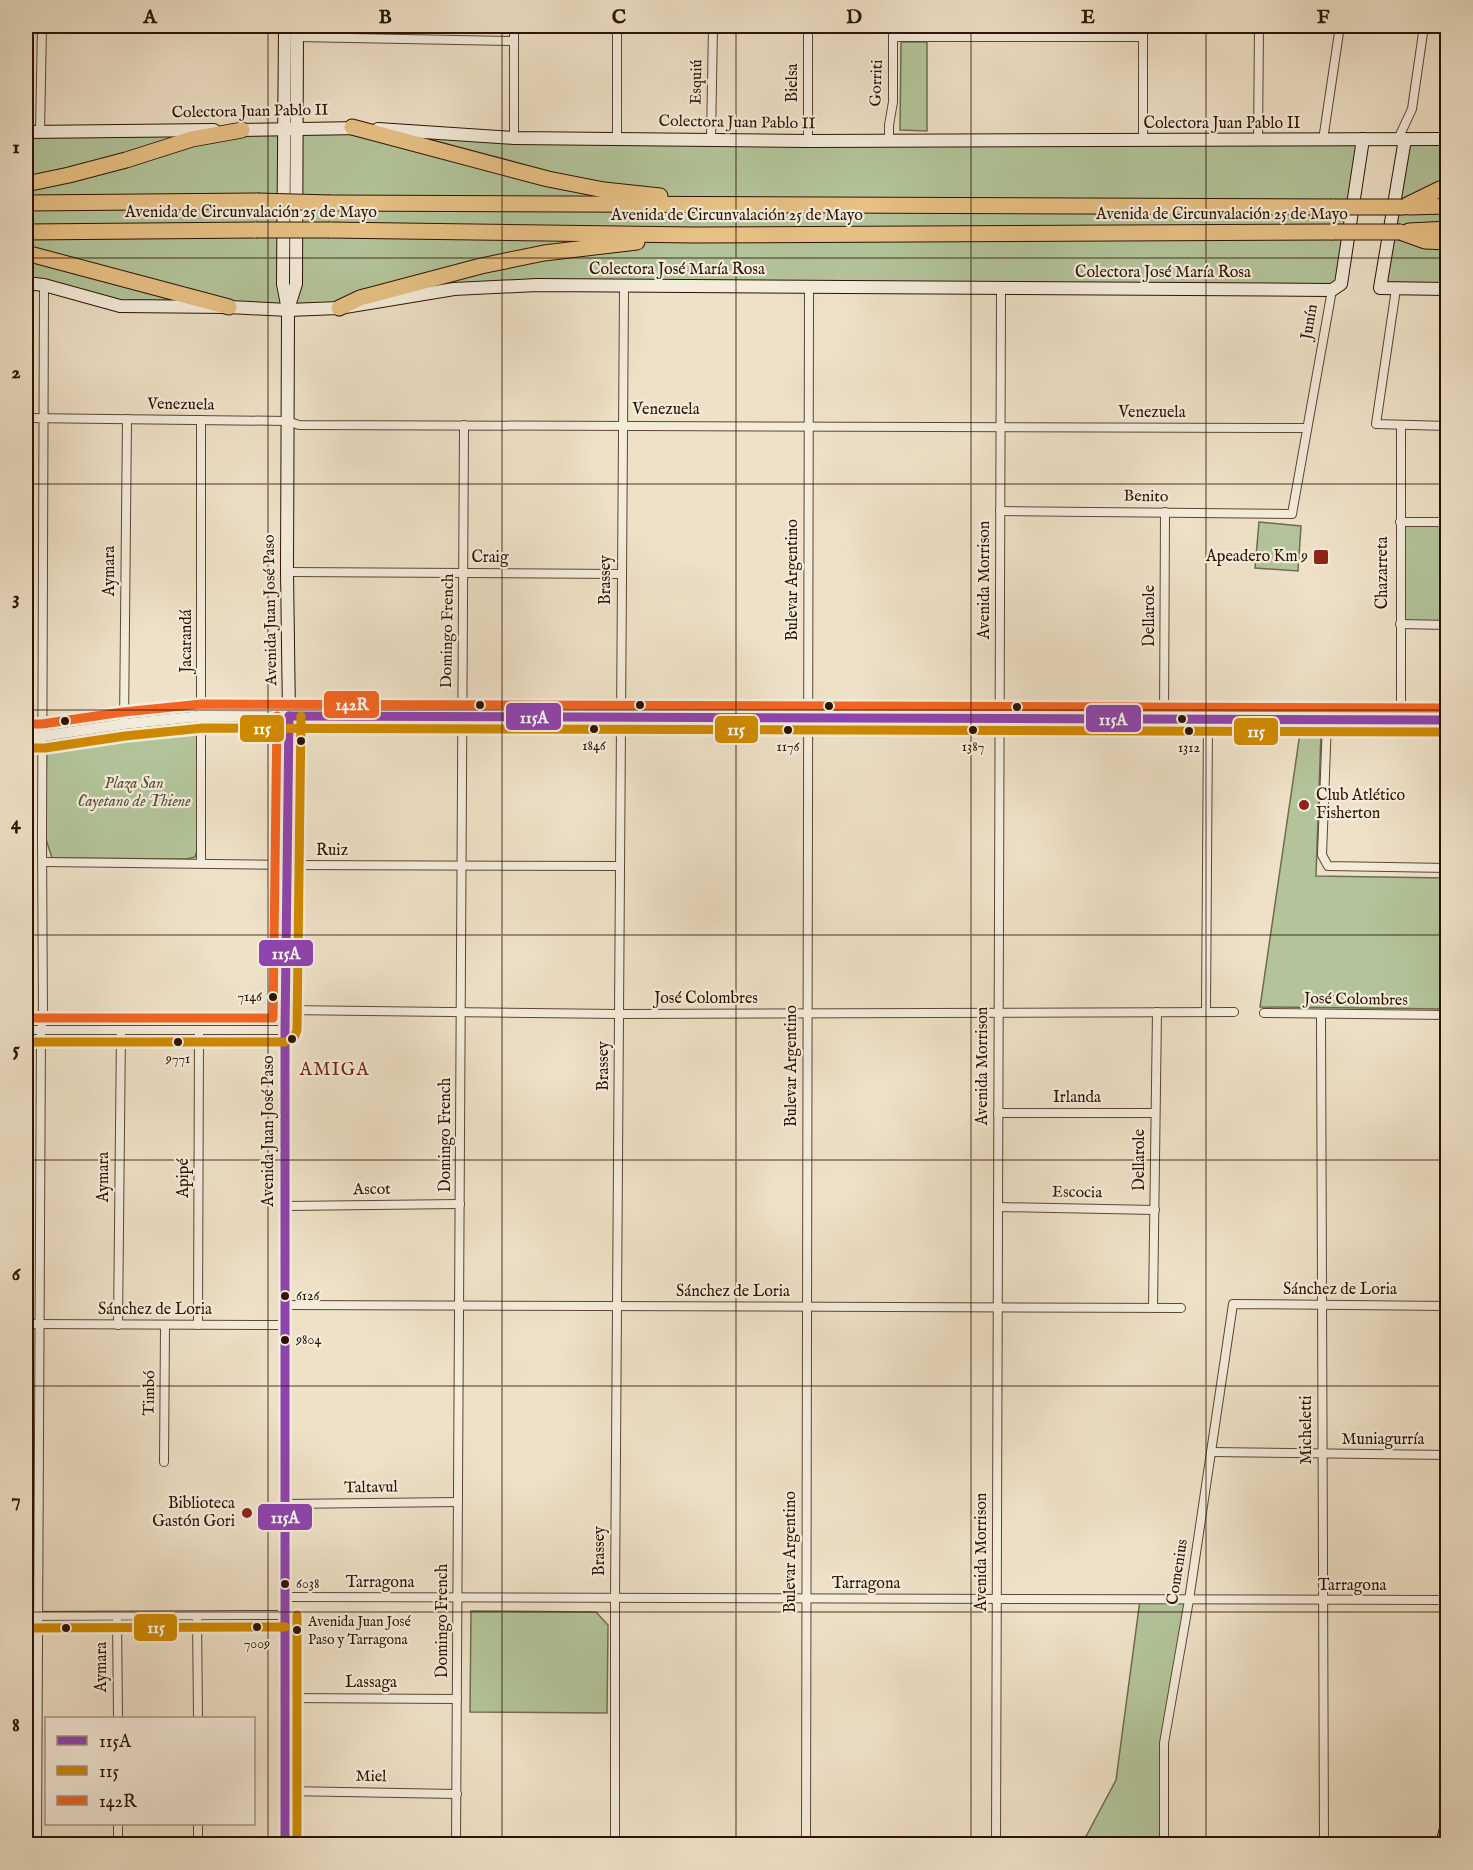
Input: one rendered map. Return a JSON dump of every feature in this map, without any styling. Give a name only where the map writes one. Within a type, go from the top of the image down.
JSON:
[{"type":"highway","points":[[352,127],[486,164],[571,184],[604,190],[747,206]]},
{"type":"highway","points":[[26,184],[126,160],[192,139],[242,130]]},
{"type":"highway","points":[[1403,207],[1440,189],[1448,188]]},
{"type":"highway","name":"Avenida de Circunvalación 25 de Mayo","points":[[26,203],[257,201],[747,206],[1448,206]]},
{"type":"highway","name":"Avenida de Circunvalación 25 de Mayo","points":[[26,232],[330,230],[694,235],[1448,230]]},
{"type":"highway","points":[[1400,232],[1425,240],[1448,242]]},
{"type":"highway","points":[[339,308],[370,295],[481,266],[544,253],[694,235]]},
{"type":"highway","points":[[26,253],[229,307]]},
{"type":"main road","name":"Avenida Juan José Paso","points":[[285,26],[296,284],[288,310],[287,421],[289,716],[285,1030],[285,1845]]},
{"type":"main road","name":"Avenida Juan José Paso","points":[[290,128],[297,31]]},
{"type":"main road","name":"Colectora Juan Pablo II","points":[[26,132],[352,127],[514,138],[808,141],[1448,139]]},
{"type":"main road","name":"Junín","points":[[1332,290],[1341,284],[1363,139]]},
{"type":"main road","points":[[1402,139],[1380,288],[1448,289]]},
{"type":"main road","name":"Colectora José María Rosa","points":[[26,283],[44,285],[120,306],[288,310],[339,308],[475,286],[1332,290]]},
{"type":"main road","points":[[1443,1845],[1448,1825]]},
{"type":"street","points":[[40,132],[42,26]]},
{"type":"street","points":[[514,26],[514,138]]},
{"type":"street","points":[[616,139],[617,26]]},
{"type":"street","name":"Esquiú","points":[[711,139],[713,26]]},
{"type":"street","name":"Bielsa","points":[[808,26],[808,141]]},
{"type":"street","name":"Gorriti","points":[[888,141],[892,102],[893,26]]},
{"type":"street","points":[[1143,26],[1143,140]]},
{"type":"street","points":[[1258,141],[1259,26]]},
{"type":"street","points":[[1323,140],[1340,26]]},
{"type":"street","points":[[1402,139],[1412,109],[1424,26]]},
{"type":"street","points":[[297,31],[514,41]]},
{"type":"street","points":[[893,36],[1143,37]]},
{"type":"street","points":[[37,1845],[40,1030],[43,1019],[44,285]]},
{"type":"street","name":"Brassey","points":[[615,1845],[624,287]]},
{"type":"street","name":"Bulevar Argentino","points":[[806,1845],[809,287]]},
{"type":"street","name":"Avenida Morrison","points":[[996,1845],[1001,288]]},
{"type":"street","points":[[1396,289],[1376,424],[1448,426]]},
{"type":"street","name":"Junín","points":[[1292,514],[1332,290]]},
{"type":"street","name":"Venezuela","points":[[26,418],[287,421],[299,425],[1307,428]]},
{"type":"street","name":"Aymara","points":[[124,724],[127,419]]},
{"type":"street","name":"Jacarandá","points":[[201,420],[201,863]]},
{"type":"street","name":"Domingo French","points":[[456,1845],[464,425]]},
{"type":"street","name":"Chazarreta","points":[[1401,426],[1401,720]]},
{"type":"street","name":"Benito","points":[[1000,511],[1292,514]]},
{"type":"street","name":"Dellarole","points":[[1164,720],[1165,512]]},
{"type":"street","points":[[1400,522],[1448,522]]},
{"type":"street","name":"Craig","points":[[287,572],[621,574]]},
{"type":"street","points":[[1400,624],[1448,625]]},
{"type":"street","points":[[26,736],[43,736],[202,716],[1448,720]]},
{"type":"street","points":[[1206,1011],[1208,720]]},
{"type":"street","points":[[1327,721],[1323,855],[1329,866],[1448,868]]},
{"type":"street","name":"Ruiz","points":[[43,862],[620,866]]},
{"type":"street","name":"José Colombres","points":[[286,1010],[619,1014],[1234,1012]]},
{"type":"street","name":"Dellarole","points":[[1153,1308],[1156,1012]]},
{"type":"street","name":"José Colombres","points":[[1264,1013],[1448,1016]]},
{"type":"street","name":"Micheletti","points":[[1321,1015],[1324,1845]]},
{"type":"street","points":[[26,1030],[285,1030]]},
{"type":"street","name":"Aymara","points":[[118,1325],[121,1030]]},
{"type":"street","name":"Apipé","points":[[198,1325],[199,1030]]},
{"type":"street","name":"Irlanda","points":[[998,1113],[1155,1113]]},
{"type":"street","name":"Ascot","points":[[285,1206],[460,1204]]},
{"type":"street","name":"Escocia","points":[[998,1207],[1155,1210]]},
{"type":"street","name":"Sánchez de Loria","points":[[1233,1304],[1448,1306]]},
{"type":"street","name":"Comenius","points":[[1164,1845],[1164,1743],[1189,1600],[1233,1304]]},
{"type":"street","name":"Sánchez de Loria","points":[[285,1305],[1181,1308]]},
{"type":"street","name":"Sánchez de Loria","points":[[26,1324],[285,1325]]},
{"type":"street","name":"Timbó","points":[[164,1462],[165,1325]]},
{"type":"street","name":"Muniagurría","points":[[1211,1452],[1448,1455]]},
{"type":"street","name":"Taltavul","points":[[285,1504],[458,1502]]},
{"type":"street","name":"Tarragona","points":[[285,1597],[1448,1600]]},
{"type":"street","points":[[26,1616],[285,1616]]},
{"type":"street","name":"Aymara","points":[[117,1616],[118,1717]]},
{"type":"street","points":[[198,1616],[198,1717]]},
{"type":"street","name":"Lassaga","points":[[285,1698],[457,1699]]},
{"type":"street","name":"Miel","points":[[285,1791],[457,1794]]},
{"type":"street","points":[[118,1825],[118,1845]]},
{"type":"street","points":[[198,1825],[198,1845]]},
{"type":"green space","points":[[901,42],[927,42],[927,131],[900,130]]},
{"type":"green space","points":[[242,130],[514,138],[1363,139],[1341,284],[1332,290],[537,285],[339,308],[120,306],[26,283],[26,132]]},
{"type":"green space","points":[[1405,139],[1447,139],[1447,289],[1380,288]]},
{"type":"green space","points":[[1259,522],[1301,526],[1298,571],[1255,568]]},
{"type":"green space","points":[[1400,522],[1447,522],[1447,625],[1400,624]]},
{"type":"green space","name":"Plaza San Cayetano de Thiene","points":[[191,722],[199,735],[198,848],[195,857],[186,859],[52,858],[44,833],[47,745],[50,739]]},
{"type":"green space","name":"Club Atlético Fisherton","points":[[1304,730],[1316,730],[1321,733],[1316,876],[1447,878],[1447,1009],[1260,1007],[1300,733]]},
{"type":"green space","points":[[1140,1600],[1189,1600],[1164,1743],[1164,1844],[1082,1844],[1116,1780]]},
{"type":"green space","points":[[471,1611],[596,1612],[608,1625],[607,1713],[470,1712]]},
{"type":"transit line","name":"142R","points":[[26,724],[42,724],[123,712],[202,704],[1448,708]]},
{"type":"transit line","name":"142R","points":[[26,1018],[273,1018],[277,716]]},
{"type":"transit line","name":"115A","points":[[289,716],[1448,720]]},
{"type":"transit line","name":"115A","points":[[285,1844],[285,1030],[289,716]]},
{"type":"transit line","name":"115","points":[[26,1042],[285,1042],[294,1038],[297,1030],[301,716]]},
{"type":"transit line","name":"115","points":[[26,748],[45,748],[125,736],[203,728],[1448,732]]},
{"type":"transit line","name":"115","points":[[297,1615],[297,1844]]},
{"type":"transit line","name":"115","points":[[26,1628],[285,1627]]},
{"type":"place","name":"Apeadero Km 9","points":[[1321,557]]},
{"type":"place","name":"1846","points":[[594,729]]},
{"type":"place","name":"1176","points":[[788,730]]},
{"type":"place","name":"1387","points":[[973,730]]},
{"type":"place","name":"1312","points":[[1189,731]]},
{"type":"place","name":"Club Atlético Fisherton","points":[[1304,805]]},
{"type":"place","name":"7146","points":[[273,997]]},
{"type":"place","name":"9771","points":[[178,1042]]},
{"type":"place","name":"6126","points":[[285,1296]]},
{"type":"place","name":"9804","points":[[285,1340]]},
{"type":"place","name":"Biblioteca Gastón Gori","points":[[247,1513]]},
{"type":"place","name":"6038","points":[[285,1584]]},
{"type":"place","name":"7009","points":[[257,1627]]},
{"type":"place","name":"Avenida Juan José Paso y Tarragona","points":[[297,1630]]},
{"type":"district","name":"AMIGA","points":[[335,1070]]}]
